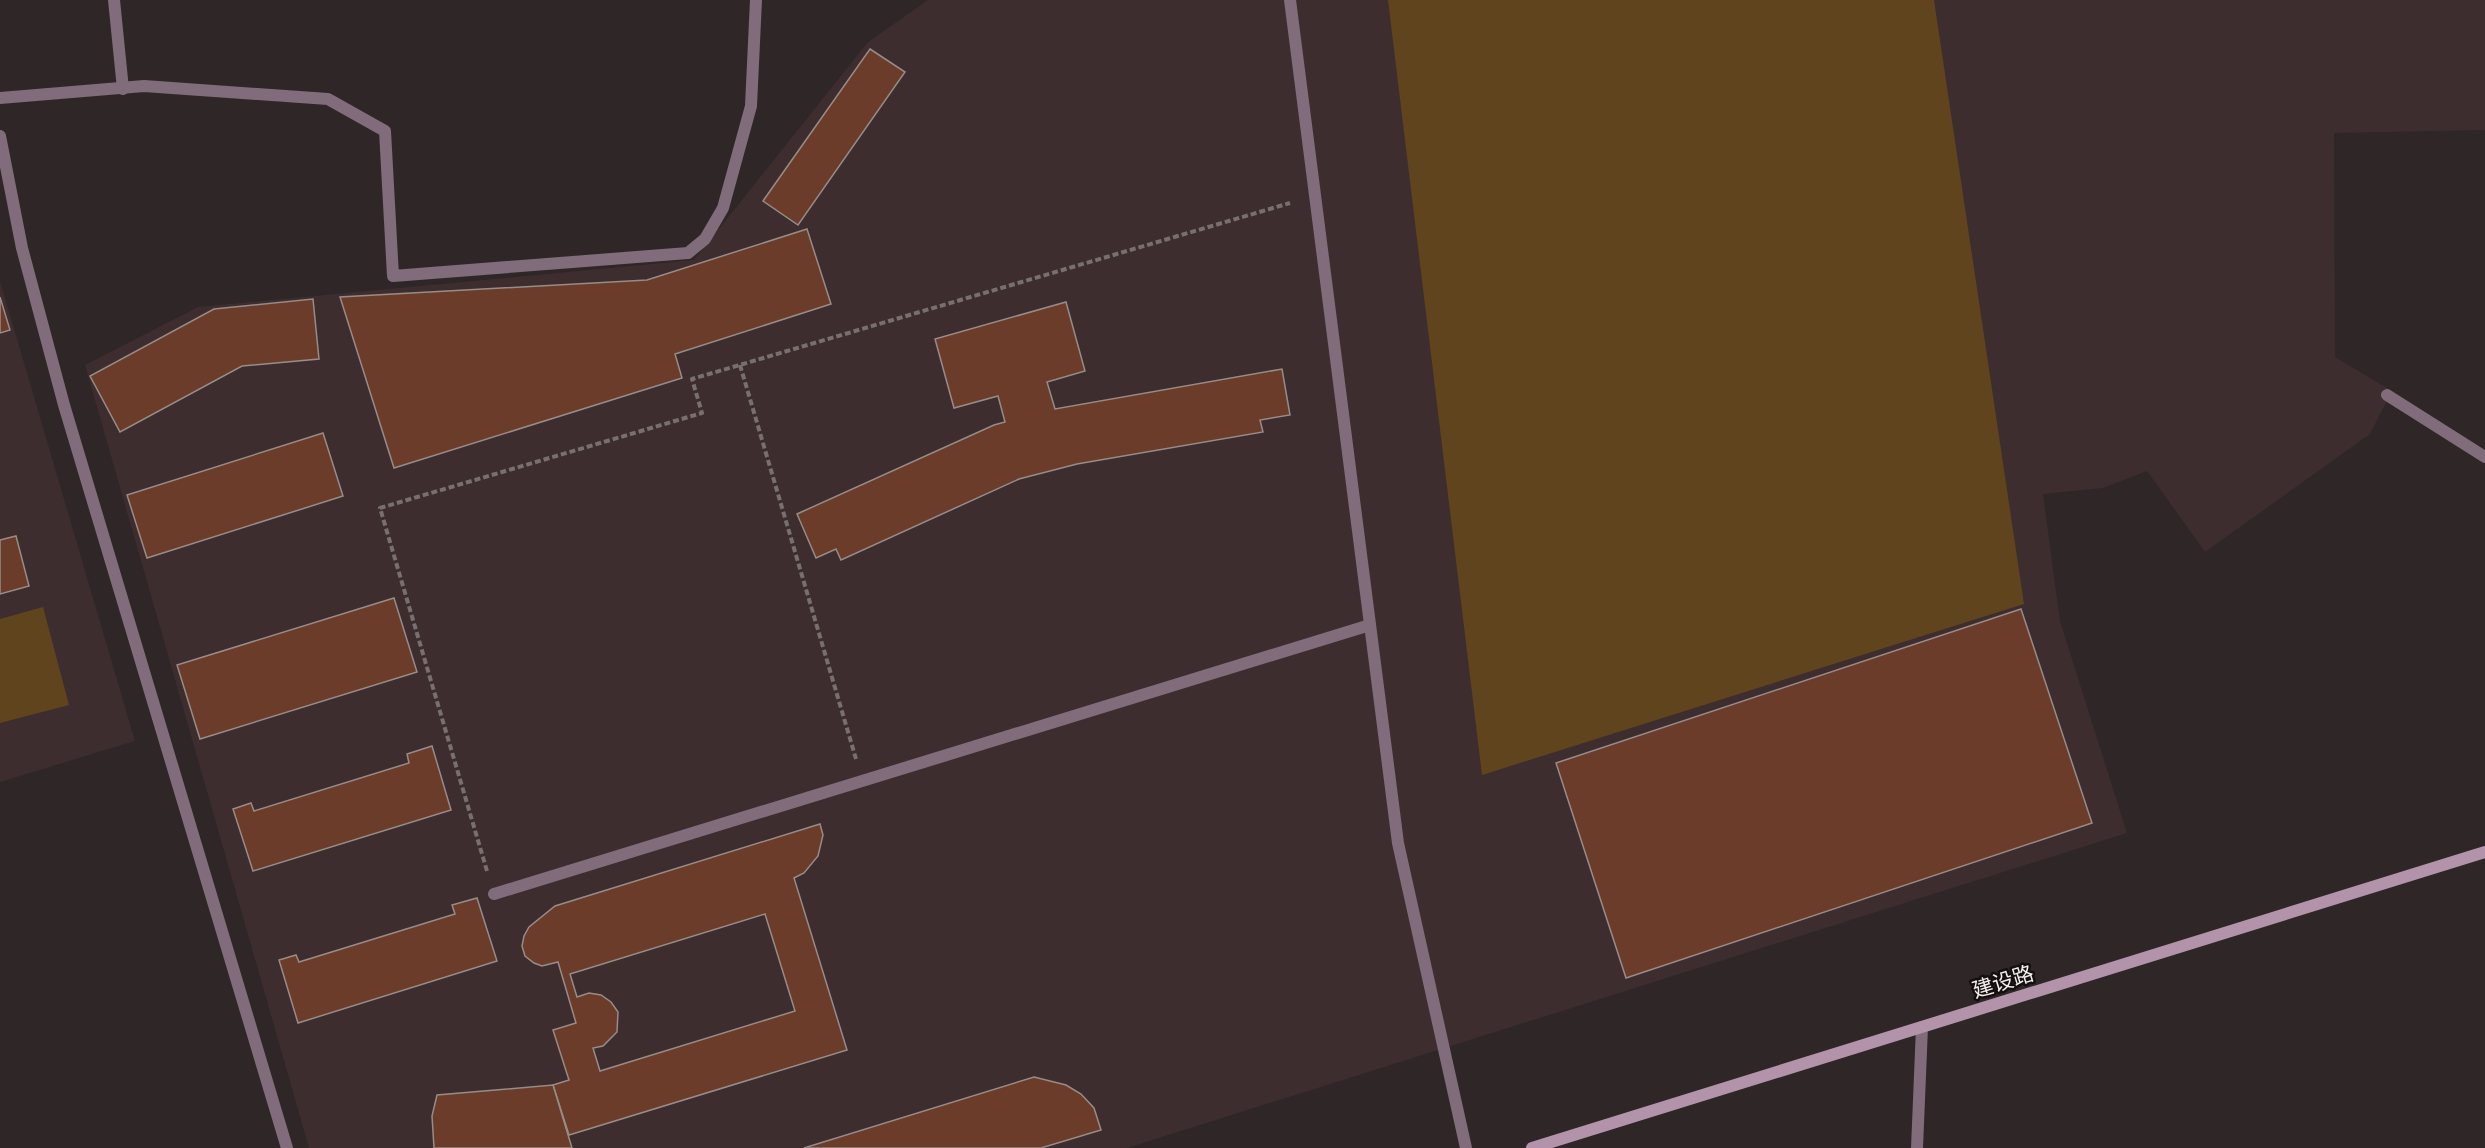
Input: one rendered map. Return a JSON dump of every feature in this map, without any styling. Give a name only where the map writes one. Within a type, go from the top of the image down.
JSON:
[{"type":"street","points":[[114,0],[123,88]]},
{"type":"street","points":[[0,98],[144,86],[328,99],[385,131],[393,276],[688,253],[705,238],[723,208],[751,106],[756,0]]},
{"type":"street","points":[[1290,0],[1398,843],[1466,1148]]},
{"type":"street","points":[[0,136],[22,248],[64,405],[287,1148]]},
{"type":"street","points":[[2387,395],[2485,457]]},
{"type":"street","points":[[494,894],[1370,625]]},
{"type":"street","name":"建设路","points":[[1532,1148],[2485,852]]},
{"type":"street","points":[[1917,1148],[1922,1027]]},
{"type":"path","points":[[494,894],[380,508],[702,413],[692,379],[1315,195]]},
{"type":"path","points":[[740,365],[862,781]]},
{"type":"shaded area","points":[[928,0],[2485,0],[2485,130],[2334,133],[2335,357],[2392,391],[2370,434],[2205,552],[2147,471],[2103,488],[2043,494],[2060,621],[2127,833],[1127,1148],[309,1148],[85,365],[198,307],[694,260],[868,42]]},
{"type":"shaded area","points":[[1388,0],[1934,0],[2024,604],[1482,775]]},
{"type":"shaded area","points":[[0,281],[135,741],[0,782]]},
{"type":"shaded area","points":[[43,607],[69,705],[0,723],[0,619]]},
{"type":"building","points":[[870,49],[905,72],[798,225],[763,201]]},
{"type":"building","points":[[807,229],[831,304],[675,354],[682,378],[394,468],[340,297],[647,280]]},
{"type":"building","points":[[0,297],[10,330],[0,333]]},
{"type":"building","points":[[313,299],[319,359],[242,366],[120,432],[90,376],[214,309]]},
{"type":"building","points":[[1066,302],[1085,371],[1047,382],[1055,409],[1282,369],[1290,415],[1260,420],[1263,432],[1077,464],[1019,479],[841,560],[836,549],[816,558],[797,514],[1005,422],[998,396],[954,408],[935,339]]},
{"type":"building","points":[[323,433],[343,496],[147,558],[127,495]]},
{"type":"building","points":[[16,536],[29,586],[0,594],[0,540]]},
{"type":"building","points":[[394,598],[417,672],[200,739],[177,665]]},
{"type":"building","points":[[2021,609],[2092,823],[1626,978],[1556,763]]},
{"type":"building","points":[[432,746],[451,810],[253,871],[233,809],[251,803],[254,811],[409,763],[407,754]]},
{"type":"building","points":[[820,824],[823,835],[818,856],[804,873],[794,878],[847,1050],[569,1135],[553,1085],[569,1080],[553,1030],[576,1023],[558,962],[542,966],[534,963],[525,956],[522,946],[529,927],[555,906]],"holes":[[[765,914],[795,1011],[600,1071],[593,1048],[603,1046],[617,1032],[618,1012],[611,1002],[601,995],[589,993],[577,997],[570,974]]]},
{"type":"building","points":[[477,898],[497,961],[298,1023],[279,960],[296,955],[299,962],[455,914],[452,905]]},
{"type":"building","points":[[1034,1077],[1066,1085],[1081,1094],[1094,1108],[1101,1130],[1041,1148],[804,1148]]},
{"type":"building","points":[[553,1085],[572,1148],[434,1148],[432,1116],[437,1095]]}]
